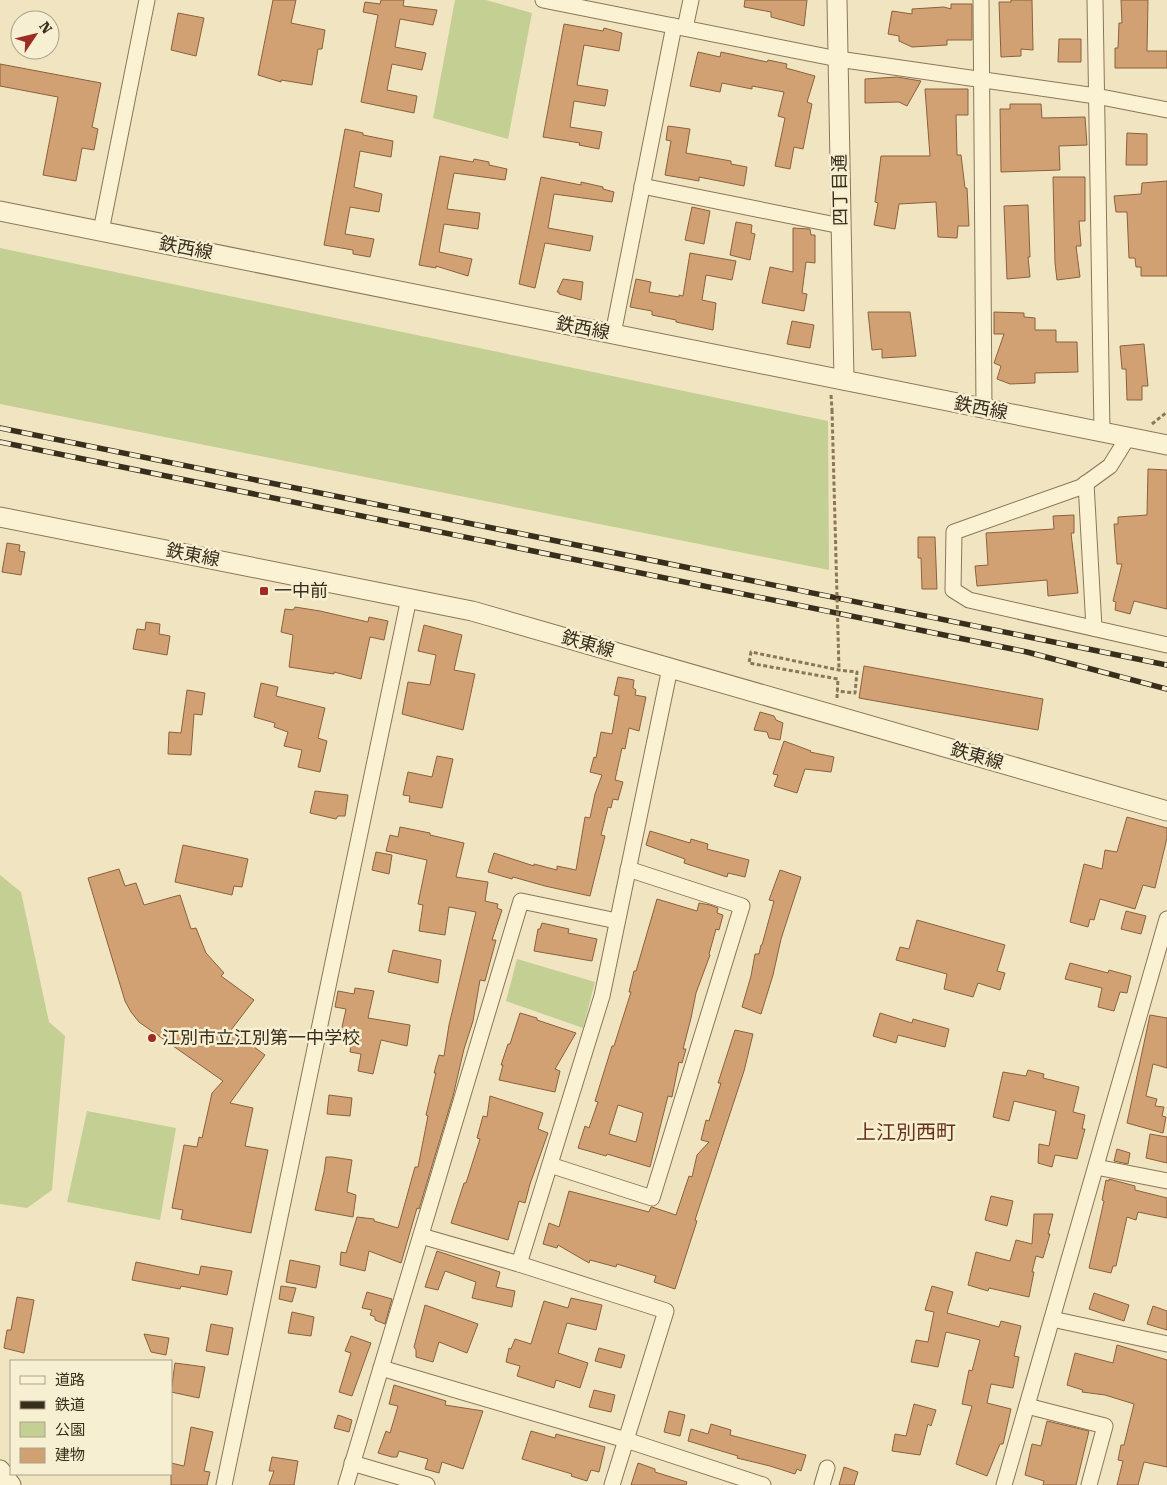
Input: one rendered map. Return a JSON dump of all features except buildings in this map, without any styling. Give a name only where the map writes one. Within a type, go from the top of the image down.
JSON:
[{"type":"street","points":[[100,231],[147,0]]},
{"type":"street","points":[[543,0],[838,58],[1096,96],[1167,110]]},
{"type":"street","points":[[613,334],[642,186],[680,27],[691,0]]},
{"type":"street","name":"四丁目通","points":[[837,0],[844,380]]},
{"type":"street","points":[[981,0],[984,409]]},
{"type":"street","points":[[1095,0],[1102,432]]},
{"type":"street","points":[[642,186],[841,226]]},
{"type":"street","name":"鉄西線","points":[[0,211],[1167,445]]},
{"type":"street","points":[[1128,437],[1110,466],[1081,487],[954,532],[953,590],[968,600],[1167,645]]},
{"type":"street","points":[[1086,483],[1094,628]]},
{"type":"street","name":"鉄東線","points":[[0,517],[472,611],[1167,811]]},
{"type":"street","points":[[224,1485],[409,598]]},
{"type":"street","points":[[519,1264],[602,996],[670,668]]},
{"type":"street","points":[[550,1165],[652,1198],[742,906],[628,869]]},
{"type":"street","points":[[346,1485],[521,901],[617,921]]},
{"type":"street","points":[[1004,1485],[1167,920]]},
{"type":"street","points":[[1096,1166],[1167,1181]]},
{"type":"street","points":[[421,1236],[519,1264],[666,1311],[612,1485]]},
{"type":"street","points":[[1052,1319],[1167,1344]]},
{"type":"street","points":[[381,1368],[626,1440],[763,1485]]},
{"type":"street","points":[[1026,1406],[1105,1426],[1089,1485]]},
{"type":"street","points":[[352,1462],[427,1485]]},
{"type":"street","points":[[822,1485],[827,1468]]},
{"type":"street","points":[[0,1470],[11,1485]]},
{"type":"path","points":[[831,394],[839,670]]},
{"type":"path","points":[[1148,429],[1167,412]]},
{"type":"path","points":[[837,691],[855,693],[857,672],[751,652],[749,663],[838,679],[837,691],[837,702]]},
{"type":"green space","points":[[455,0],[486,0],[532,13],[508,139],[433,118]]},
{"type":"green space","points":[[0,248],[828,421],[829,570],[0,404]]},
{"type":"green space","points":[[0,875],[21,892],[49,1022],[65,1036],[52,1190],[27,1208],[0,1204]]},
{"type":"green space","points":[[517,959],[595,982],[583,1028],[506,1001]]},
{"type":"green space","points":[[87,1111],[176,1128],[160,1220],[67,1202]]},
{"type":"railway","points":[[0,428],[1167,665]]},
{"type":"railway","points":[[0,442],[1027,652],[1167,689]]},
{"type":"place","name":"一中前","points":[[264,591]]},
{"type":"place","name":"江別市立江別第一中学校","points":[[152,1038]]},
{"type":"district","name":"上江別西町","points":[[906,1132]]}]
